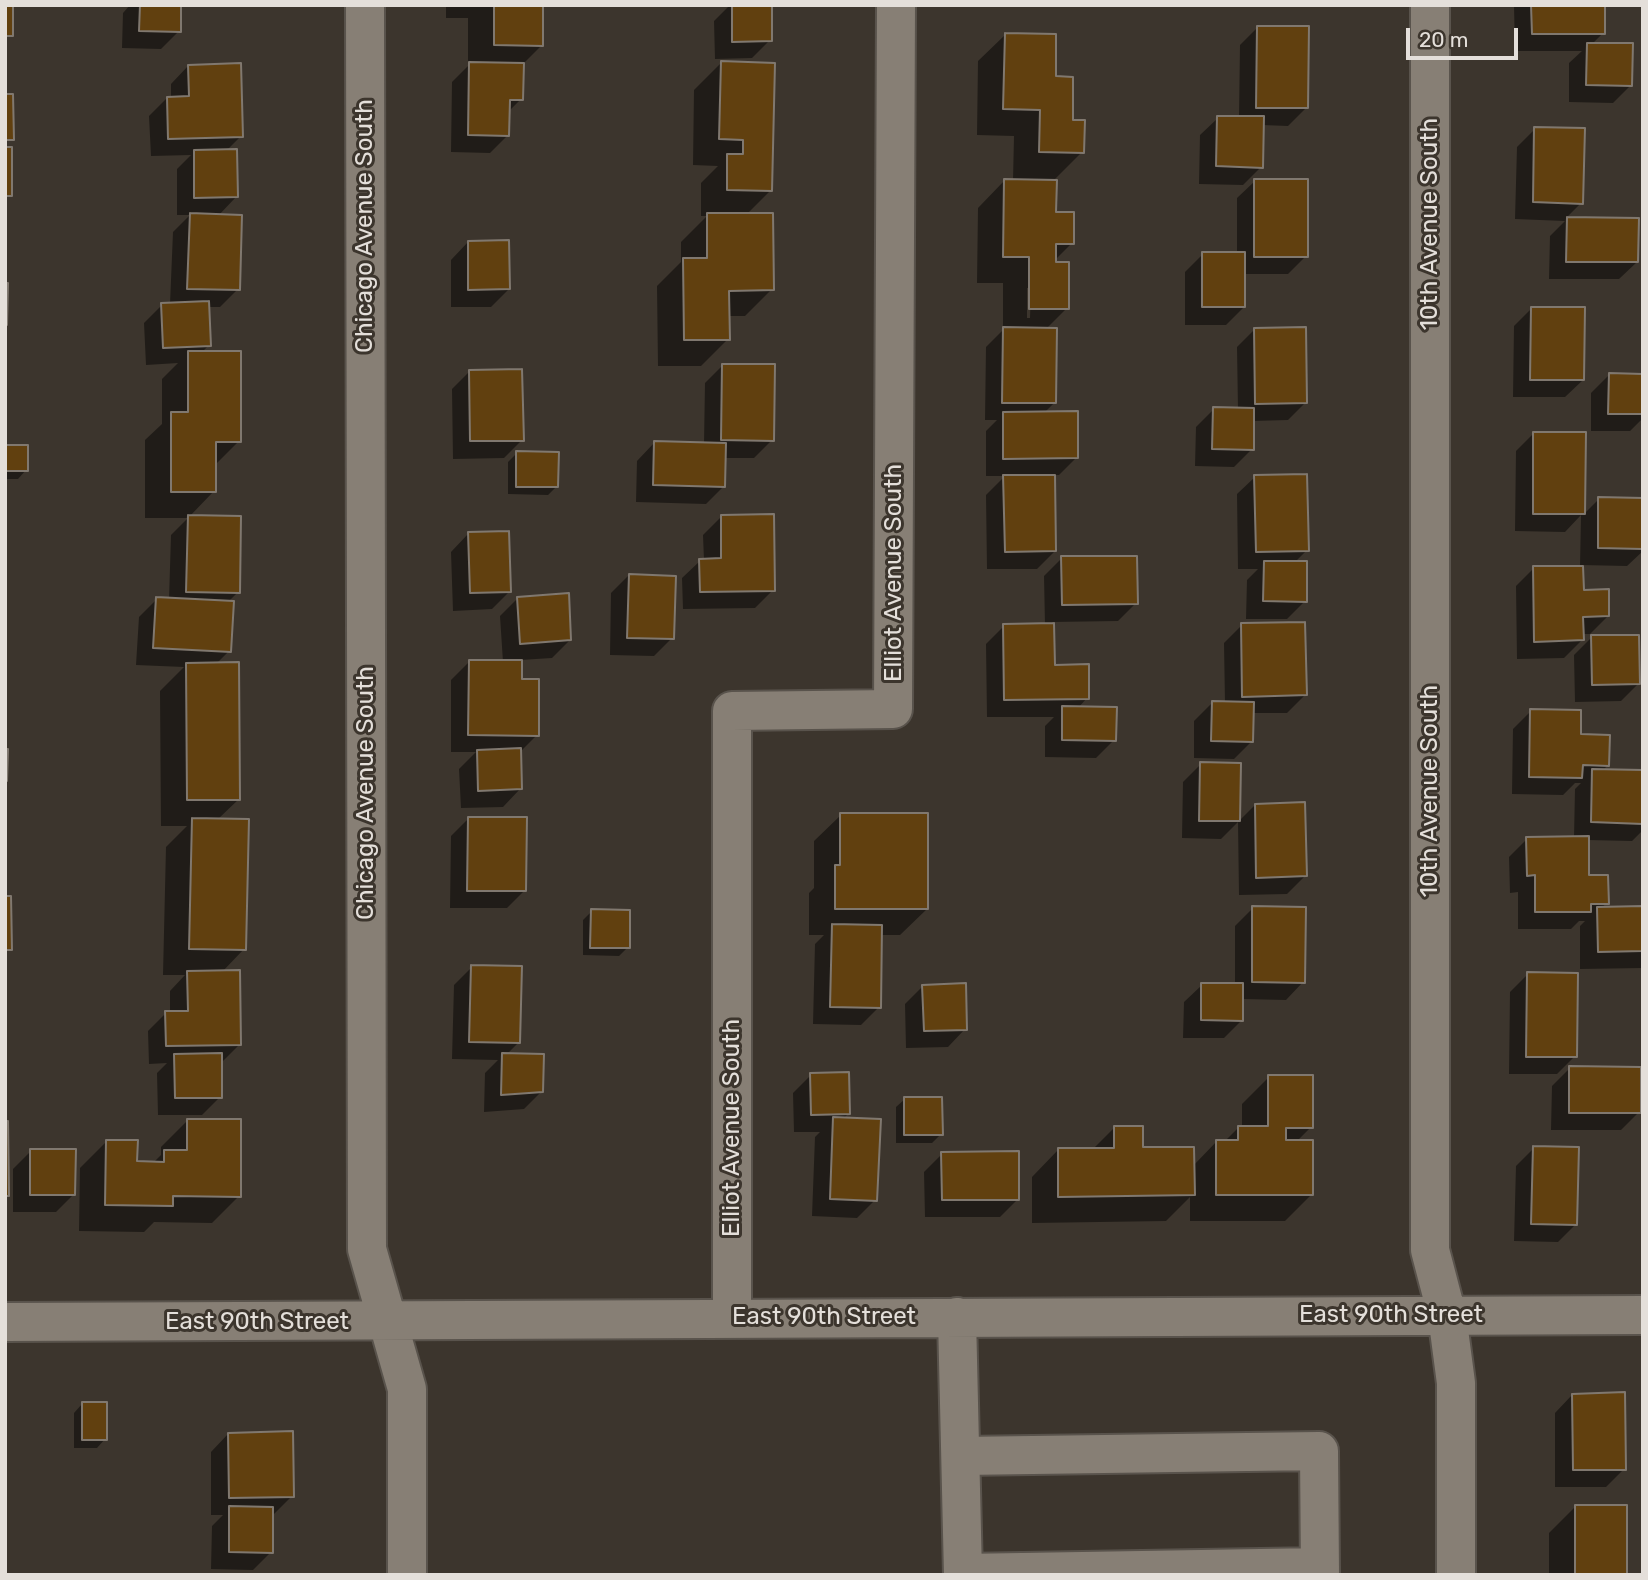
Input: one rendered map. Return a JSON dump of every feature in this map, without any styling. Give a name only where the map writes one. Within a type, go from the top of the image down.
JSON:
[{"type":"street","name":"Chicago Avenue South","points":[[365,5],[367,1249],[407,1389],[407,1575]]},
{"type":"street","name":"Elliot Avenue South","points":[[732,1318],[732,712],[893,709],[896,5]]},
{"type":"street","name":"10th Avenue South","points":[[1430,5],[1430,1250],[1447,1315],[1456,1382],[1456,1575]]},
{"type":"street","name":"East 90th Street","points":[[5,1322],[1643,1315]]},
{"type":"street","points":[[957,1317],[963,1574],[1320,1571],[1319,1451],[961,1456]]},
{"type":"building","points":[[5,5],[13,5],[13,36],[5,36]]},
{"type":"building","points":[[140,5],[181,5],[181,32],[139,31]]},
{"type":"building","points":[[494,5],[543,5],[543,46],[494,45]]},
{"type":"building","points":[[732,5],[772,5],[772,41],[732,42]]},
{"type":"building","points":[[1531,5],[1605,5],[1605,34],[1532,34]]},
{"type":"building","points":[[1257,26],[1309,26],[1308,108],[1256,108]]},
{"type":"building","points":[[1005,33],[1056,34],[1056,76],[1073,77],[1073,120],[1085,120],[1084,153],[1039,152],[1040,110],[1003,109]]},
{"type":"building","points":[[1587,43],[1633,43],[1632,86],[1586,85]]},
{"type":"building","points":[[721,61],[775,63],[772,191],[727,190],[727,154],[743,154],[743,140],[719,139]]},
{"type":"building","points":[[469,62],[524,63],[523,100],[510,100],[509,136],[468,135]]},
{"type":"building","points":[[241,63],[243,137],[168,139],[167,97],[189,96],[188,65]]},
{"type":"building","points":[[5,94],[13,94],[14,140],[5,140]]},
{"type":"building","points":[[1217,116],[1264,116],[1263,168],[1216,166]]},
{"type":"building","points":[[1534,127],[1585,128],[1583,204],[1533,202]]},
{"type":"building","points":[[5,147],[12,147],[12,196],[5,196]]},
{"type":"building","points":[[237,149],[238,197],[194,198],[194,150]]},
{"type":"building","points":[[1004,179],[1057,180],[1056,212],[1074,212],[1074,244],[1056,244],[1056,262],[1069,262],[1069,309],[1029,309],[1029,257],[1003,257]]},
{"type":"building","points":[[1254,179],[1308,179],[1308,257],[1254,257]]},
{"type":"building","points":[[190,213],[242,215],[240,290],[187,289]]},
{"type":"building","points":[[707,213],[773,213],[774,290],[729,291],[730,340],[684,340],[683,258],[707,258]]},
{"type":"building","points":[[1567,217],[1639,218],[1638,262],[1566,262]]},
{"type":"building","points":[[509,240],[510,289],[468,290],[468,241]]},
{"type":"building","points":[[1202,252],[1245,252],[1245,307],[1202,307]]},
{"type":"building","points":[[5,283],[8,283],[7,325],[5,325]]},
{"type":"building","points":[[209,301],[211,346],[163,348],[161,303]]},
{"type":"building","points":[[1531,307],[1585,307],[1584,380],[1530,380]]},
{"type":"building","points":[[1003,327],[1057,328],[1056,403],[1002,403]]},
{"type":"building","points":[[1306,327],[1307,403],[1255,404],[1254,328]]},
{"type":"building","points":[[188,351],[241,351],[241,442],[216,442],[216,492],[171,492],[171,412],[188,412]]},
{"type":"building","points":[[722,364],[775,364],[774,441],[721,440]]},
{"type":"building","points":[[522,369],[524,441],[470,441],[469,370]]},
{"type":"building","points":[[1609,373],[1643,374],[1643,414],[1608,414]]},
{"type":"building","points":[[1213,407],[1254,408],[1254,450],[1212,449]]},
{"type":"building","points":[[1078,411],[1078,458],[1003,459],[1003,412]]},
{"type":"building","points":[[1533,432],[1586,432],[1585,514],[1533,514]]},
{"type":"building","points":[[654,441],[726,443],[725,487],[653,485]]},
{"type":"building","points":[[5,445],[28,445],[28,471],[5,471]]},
{"type":"building","points":[[516,451],[559,452],[558,487],[516,487]]},
{"type":"building","points":[[1307,474],[1309,551],[1256,552],[1254,475]]},
{"type":"building","points":[[1003,475],[1055,475],[1056,551],[1005,552]]},
{"type":"building","points":[[1598,497],[1643,498],[1643,549],[1598,548]]},
{"type":"building","points":[[774,514],[775,591],[700,592],[699,559],[721,558],[721,515]]},
{"type":"building","points":[[188,515],[241,516],[240,593],[186,592]]},
{"type":"building","points":[[509,531],[511,592],[470,593],[468,532]]},
{"type":"building","points":[[1061,556],[1137,556],[1138,604],[1062,605]]},
{"type":"building","points":[[1264,561],[1307,561],[1307,602],[1263,601]]},
{"type":"building","points":[[1533,566],[1583,566],[1584,590],[1609,589],[1609,616],[1583,617],[1584,640],[1534,642]]},
{"type":"building","points":[[629,574],[676,576],[674,639],[627,638]]},
{"type":"building","points":[[569,593],[571,640],[520,644],[517,597]]},
{"type":"building","points":[[156,597],[234,601],[231,652],[153,648]]},
{"type":"building","points":[[1305,622],[1307,695],[1242,697],[1241,623]]},
{"type":"building","points":[[1054,623],[1055,665],[1089,664],[1089,699],[1004,700],[1003,624]]},
{"type":"building","points":[[1591,635],[1639,635],[1640,684],[1592,685]]},
{"type":"building","points":[[469,660],[522,660],[522,679],[539,679],[539,736],[468,735]]},
{"type":"building","points":[[239,662],[240,800],[187,800],[186,663]]},
{"type":"building","points":[[1212,701],[1254,702],[1253,742],[1211,741]]},
{"type":"building","points":[[1062,706],[1117,707],[1116,741],[1062,740]]},
{"type":"building","points":[[1530,709],[1581,710],[1581,734],[1610,735],[1609,766],[1583,765],[1582,778],[1529,777]]},
{"type":"building","points":[[521,748],[522,789],[478,791],[477,750]]},
{"type":"building","points":[[5,749],[8,749],[7,781],[5,781]]},
{"type":"building","points":[[1200,762],[1241,763],[1240,821],[1199,821]]},
{"type":"building","points":[[1592,769],[1643,770],[1643,824],[1591,822]]},
{"type":"building","points":[[1305,802],[1307,876],[1256,878],[1255,804]]},
{"type":"building","points":[[840,813],[928,813],[928,909],[835,909],[835,865],[840,865]]},
{"type":"building","points":[[468,817],[527,817],[526,891],[467,891]]},
{"type":"building","points":[[192,818],[249,819],[246,950],[189,949]]},
{"type":"building","points":[[1589,836],[1589,875],[1608,875],[1609,904],[1591,904],[1591,912],[1535,912],[1535,875],[1527,876],[1526,837]]},
{"type":"building","points":[[5,896],[11,896],[12,950],[5,950]]},
{"type":"building","points":[[1252,906],[1306,907],[1305,983],[1252,982]]},
{"type":"building","points":[[1643,906],[1643,951],[1598,952],[1597,907]]},
{"type":"building","points":[[591,909],[630,910],[630,948],[590,948]]},
{"type":"building","points":[[832,924],[882,925],[881,1008],[830,1007]]},
{"type":"building","points":[[471,965],[522,966],[520,1043],[469,1042]]},
{"type":"building","points":[[240,970],[241,1045],[166,1046],[165,1011],[188,1011],[187,971]]},
{"type":"building","points":[[1527,972],[1578,973],[1577,1057],[1526,1057]]},
{"type":"building","points":[[966,983],[967,1030],[924,1031],[922,985]]},
{"type":"building","points":[[1201,983],[1243,983],[1243,1021],[1201,1020]]},
{"type":"building","points":[[222,1053],[222,1098],[175,1098],[174,1054]]},
{"type":"building","points":[[502,1053],[544,1054],[543,1092],[501,1095]]},
{"type":"building","points":[[1569,1066],[1641,1067],[1641,1113],[1569,1113]]},
{"type":"building","points":[[849,1072],[850,1114],[811,1115],[810,1073]]},
{"type":"building","points":[[1268,1075],[1313,1075],[1313,1128],[1286,1128],[1286,1140],[1313,1140],[1313,1195],[1216,1195],[1216,1140],[1238,1140],[1238,1126],[1268,1126]]},
{"type":"building","points":[[904,1097],[942,1097],[943,1135],[904,1135]]},
{"type":"building","points":[[833,1117],[881,1119],[877,1201],[830,1199]]},
{"type":"building","points":[[187,1119],[241,1119],[241,1197],[173,1196],[173,1206],[105,1205],[106,1140],[138,1140],[137,1161],[164,1162],[164,1150],[187,1150]]},
{"type":"building","points":[[5,1121],[8,1121],[9,1196],[5,1196]]},
{"type":"building","points":[[1114,1126],[1143,1126],[1143,1147],[1194,1147],[1195,1195],[1058,1197],[1058,1148],[1114,1148]]},
{"type":"building","points":[[1533,1146],[1579,1147],[1577,1225],[1531,1224]]},
{"type":"building","points":[[30,1149],[76,1149],[75,1195],[30,1195]]},
{"type":"building","points":[[1019,1151],[1019,1200],[942,1200],[941,1152]]},
{"type":"building","points":[[1625,1392],[1626,1470],[1573,1470],[1572,1394]]},
{"type":"building","points":[[82,1402],[107,1402],[107,1440],[82,1440]]},
{"type":"building","points":[[293,1431],[294,1497],[229,1498],[228,1433]]},
{"type":"building","points":[[1575,1505],[1627,1505],[1627,1575],[1575,1575]]},
{"type":"building","points":[[229,1506],[273,1507],[273,1553],[229,1552]]}]
